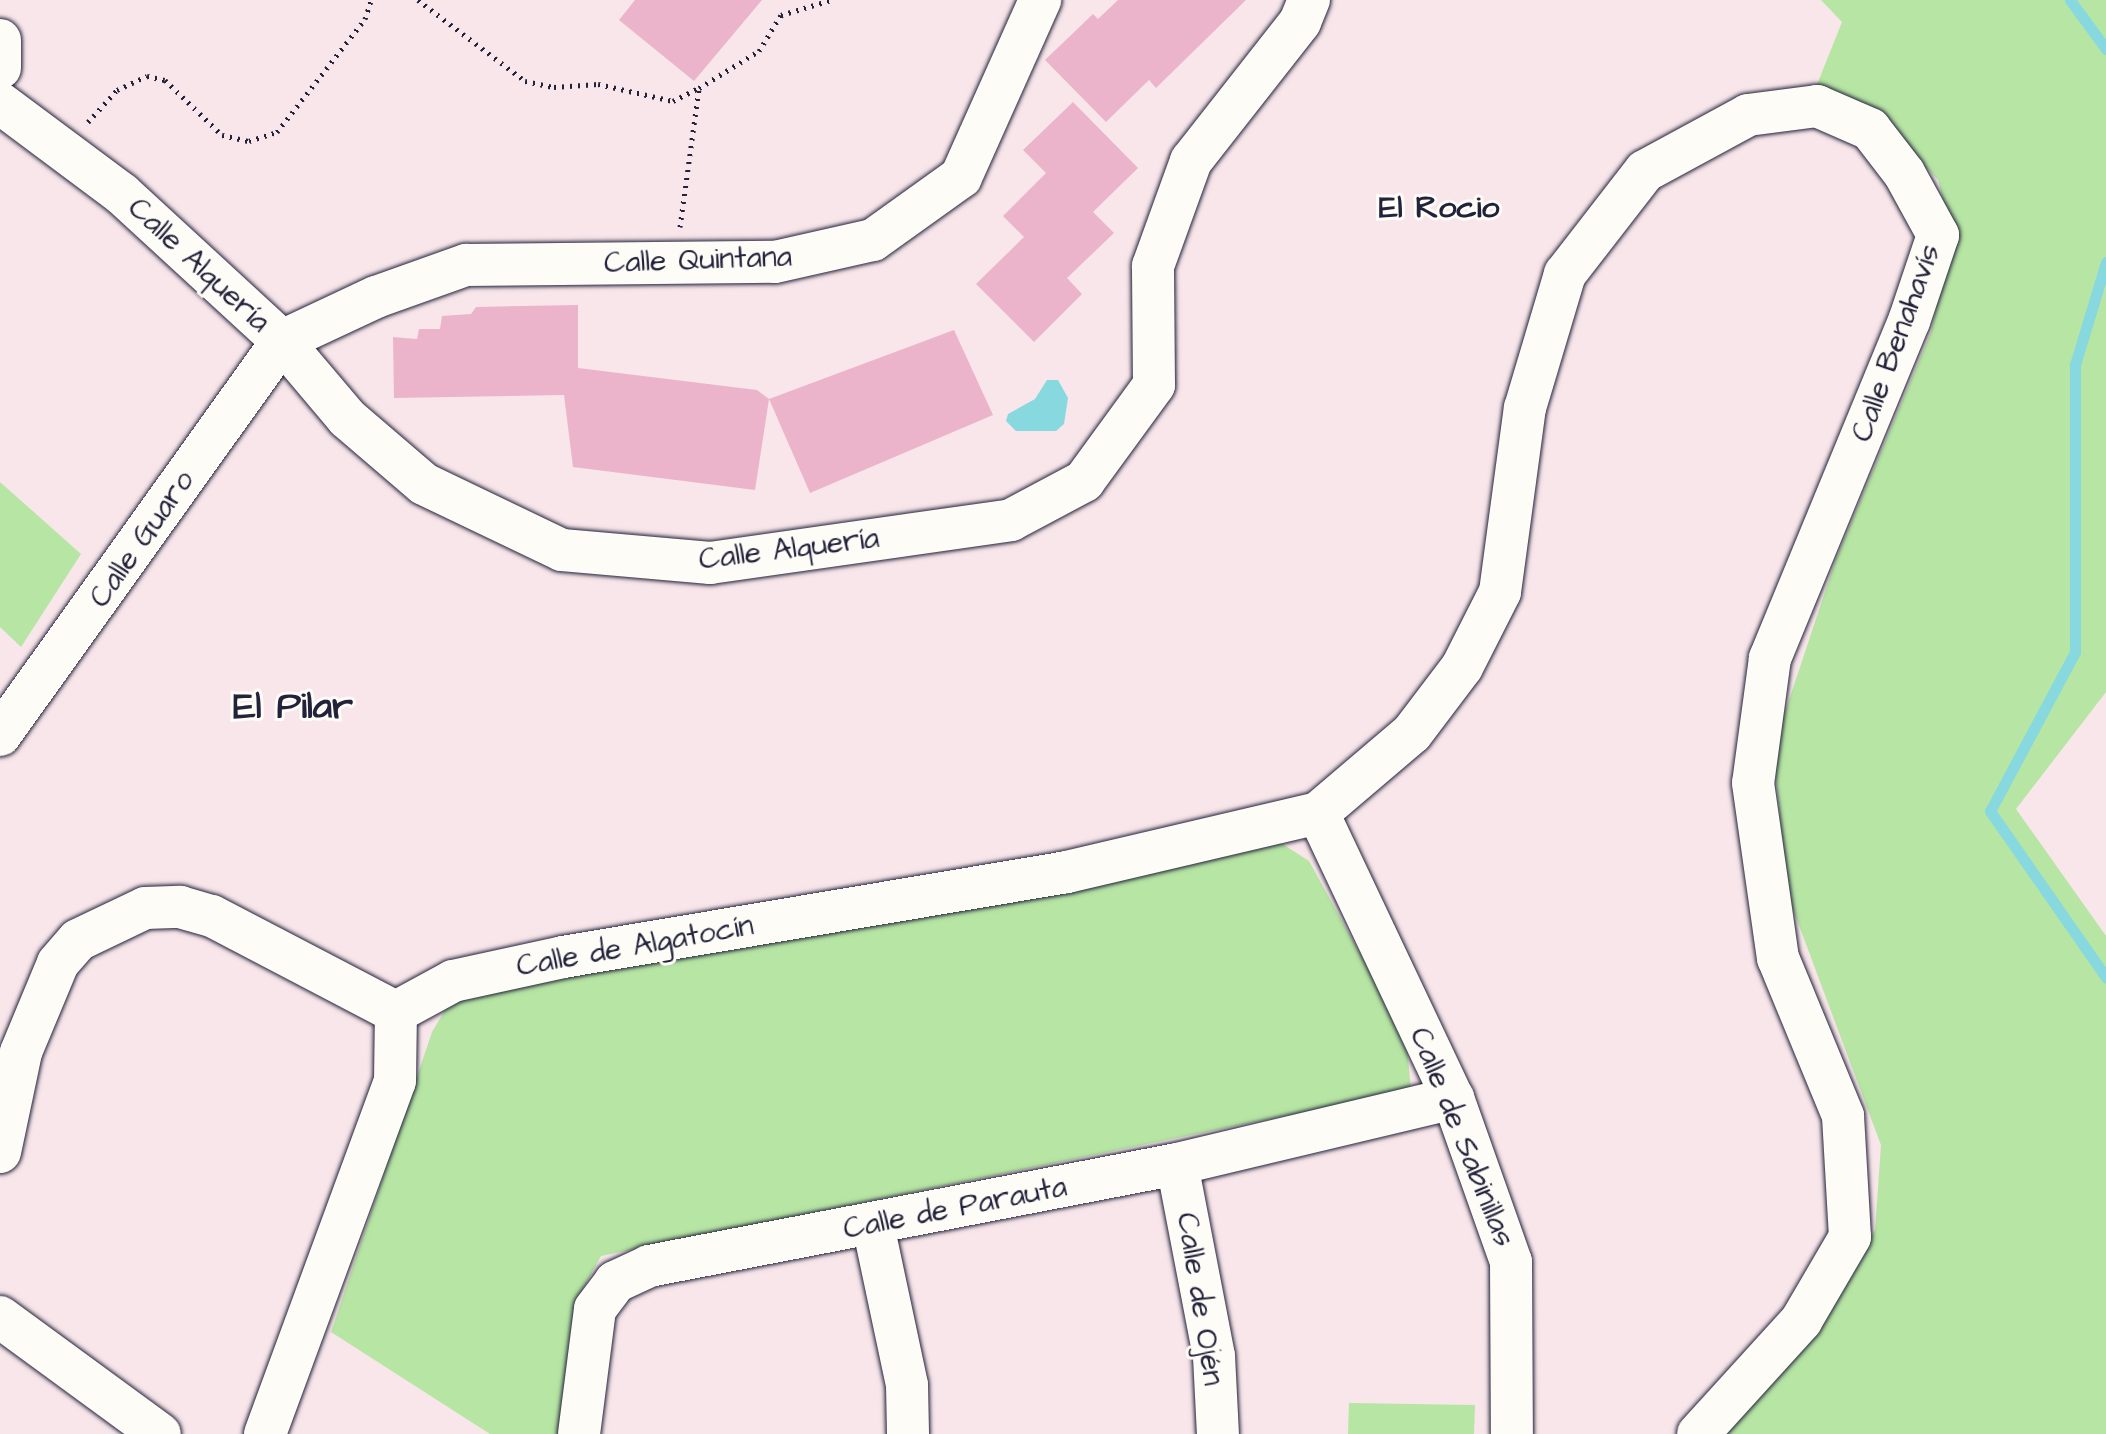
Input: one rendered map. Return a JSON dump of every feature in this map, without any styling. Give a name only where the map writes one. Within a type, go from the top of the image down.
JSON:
[{"type":"street","name":"Calle Quintana","points":[[282,341],[376,297],[466,265],[775,262],[873,240],[961,177],[1040,0]]},
{"type":"street","name":"Calle Alquería","points":[[0,103],[122,194],[282,341],[347,418],[424,484],[562,550],[710,563],[1011,520],[1084,481],[1154,385],[1153,266],[1191,161],[1300,22],[1309,0]]},
{"type":"street","points":[[0,40],[0,68]]},
{"type":"street","name":"Calle Benahavís","points":[[1318,813],[1412,733],[1468,655],[1500,592],[1525,408],[1565,274],[1645,171],[1748,115],[1817,106],[1870,129],[1904,173],[1938,235],[1897,350],[1770,658],[1753,783],[1778,958],[1843,1116],[1850,1237],[1801,1321],[1698,1434]]},
{"type":"street","name":"Calle Guaro","points":[[0,735],[282,341]]},
{"type":"street","name":"Calle de Algatocín","points":[[396,1012],[453,981],[563,957],[1067,872],[1318,813]]},
{"type":"street","name":"Calle de Sabinillas","points":[[1318,813],[1453,1098],[1511,1262],[1512,1434]]},
{"type":"street","points":[[0,1152],[21,1052],[58,963],[78,940],[145,908],[180,907],[212,916],[396,1012],[395,1081],[265,1434]]},
{"type":"street","name":"Calle de Parauta","points":[[579,1434],[595,1309],[615,1282],[687,1257],[873,1225],[1177,1164],[1453,1098]]},
{"type":"street","name":"Calle de Ojén","points":[[1177,1164],[1214,1356],[1218,1434]]},
{"type":"street","points":[[873,1225],[907,1385],[908,1434]]},
{"type":"street","points":[[0,1317],[160,1434]]},
{"type":"path","points":[[64,150],[117,90],[147,76],[165,80],[222,135],[249,141],[277,132],[365,19],[371,0]]},
{"type":"path","points":[[418,0],[525,81],[554,87],[598,84],[673,101],[759,51],[781,15],[831,0]]},
{"type":"path","points":[[677,263],[699,88]]},
{"type":"green space","points":[[1821,0],[2106,0],[2106,692],[2016,809],[2106,936],[2106,1434],[1724,1434],[1792,1362],[1875,1230],[1881,1145],[1788,896],[1773,748],[1836,559],[1931,332],[1952,234],[1938,180],[1886,127],[1814,92],[1842,22]]},
{"type":"green space","points":[[0,482],[81,554],[21,647],[0,627]]},
{"type":"green space","points":[[1278,841],[1309,861],[1406,1037],[1411,1090],[601,1256],[577,1300],[559,1434],[490,1434],[331,1332],[432,1032],[454,995]]},
{"type":"green space","points":[[1349,1403],[1475,1405],[1474,1434],[1348,1434]]},
{"type":"water","points":[[1047,380],[1058,380],[1068,398],[1064,424],[1056,431],[1016,431],[1006,421],[1008,414],[1035,399]]},
{"type":"building","points":[[635,0],[762,0],[694,81],[619,20]]},
{"type":"building","points":[[1118,0],[1246,0],[1156,88],[1149,80],[1106,122],[1045,60],[1093,14],[1098,19]]},
{"type":"building","points":[[1073,102],[1138,168],[1093,212],[1114,233],[1067,278],[1082,294],[1034,342],[976,284],[1024,237],[1003,216],[1046,173],[1023,150]]},
{"type":"building","points":[[578,305],[578,368],[757,390],[769,399],[755,490],[573,467],[564,395],[394,398],[393,337],[417,339],[419,329],[440,329],[442,316],[471,314],[476,307]]},
{"type":"building","points":[[954,330],[993,415],[810,493],[769,399]]},
{"type":"waterway","points":[[2070,0],[2106,49]]},
{"type":"waterway","points":[[2106,262],[2075,365],[2075,652],[1990,811],[2106,977]]},
{"type":"district","name":"El Rocio","points":[[1439,208]]},
{"type":"district","name":"El Pilar","points":[[293,708]]}]
